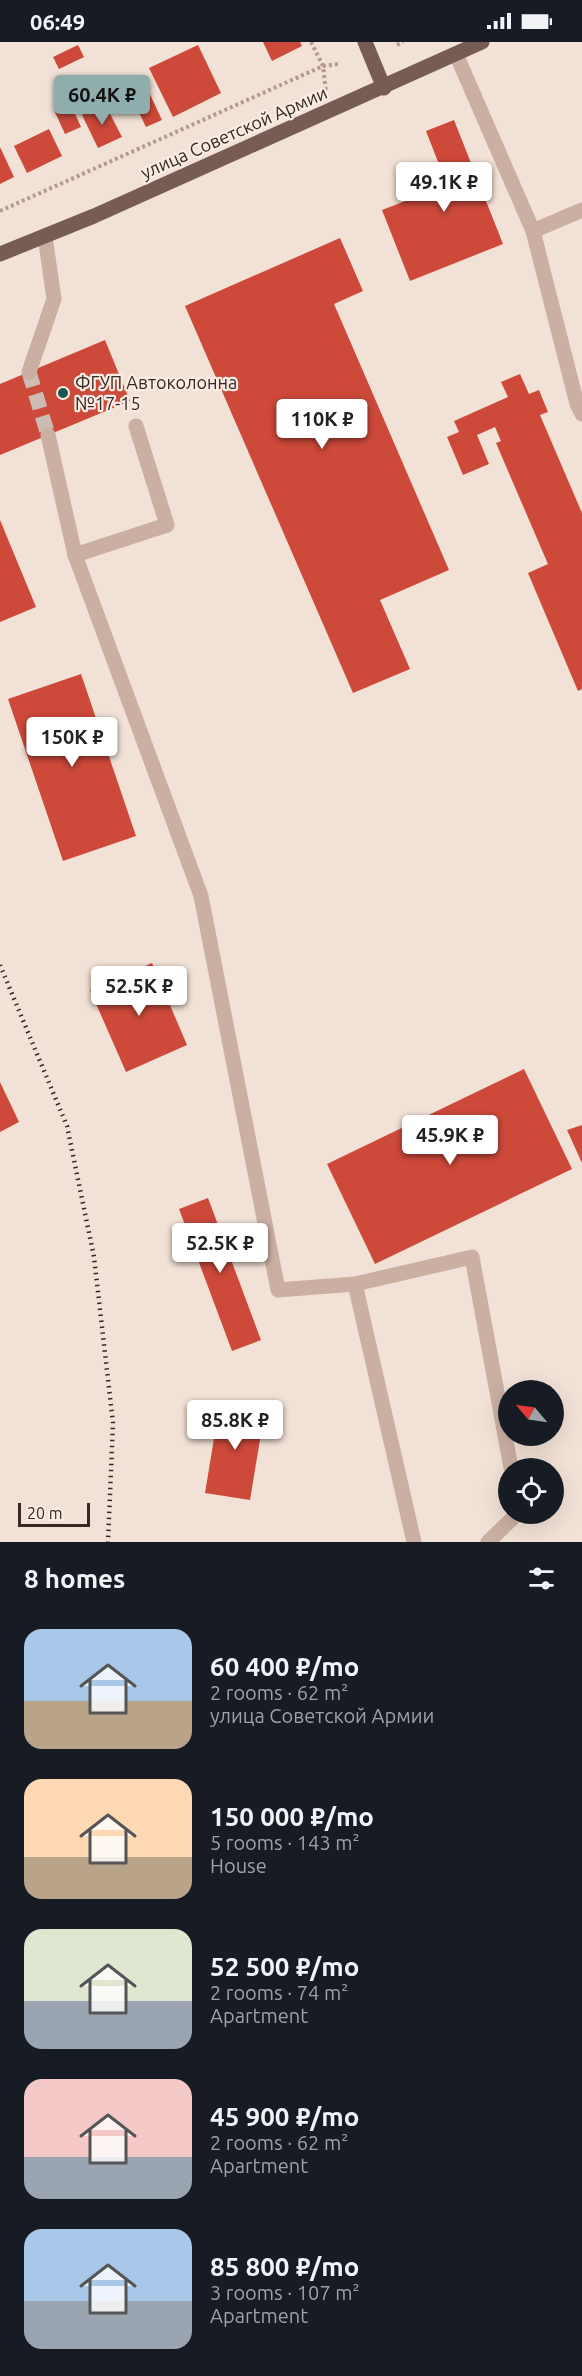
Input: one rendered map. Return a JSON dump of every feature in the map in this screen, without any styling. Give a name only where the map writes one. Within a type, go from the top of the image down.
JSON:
[{"type":"main road","points":[[365,42],[384,87]]},
{"type":"main road","name":"улица Советской Армии","points":[[0,254],[482,42]]},
{"type":"lane","points":[[456,54],[533,231],[577,404],[582,414]]},
{"type":"lane","points":[[533,231],[582,210]]},
{"type":"lane","points":[[29,372],[54,299],[45,236]]},
{"type":"lane","points":[[75,555],[167,525],[136,426]]},
{"type":"lane","points":[[48,435],[75,555],[201,896],[278,1290],[355,1284],[472,1257],[509,1458]]},
{"type":"lane","points":[[355,1284],[414,1542]]},
{"type":"lane","points":[[488,1542],[507,1524]]},
{"type":"path","points":[[311,42],[323,66],[326,96]]},
{"type":"path","points":[[0,211],[323,66],[338,64]]},
{"type":"building","points":[[263,42],[300,42],[302,46],[272,61]]},
{"type":"building","points":[[78,45],[84,57],[59,69],[53,57]]},
{"type":"building","points":[[198,45],[221,93],[173,117],[149,68]]},
{"type":"building","points":[[146,86],[162,120],[146,127],[130,94]]},
{"type":"building","points":[[105,104],[122,137],[98,148],[82,115]]},
{"type":"building","points":[[71,105],[81,127],[65,134],[55,112]]},
{"type":"building","points":[[454,120],[503,244],[410,281],[382,210],[447,185],[426,131]]},
{"type":"building","points":[[49,129],[62,156],[27,173],[14,146]]},
{"type":"building","points":[[0,147],[14,177],[0,184]]},
{"type":"building","points":[[340,238],[363,291],[334,304],[449,570],[380,600],[410,669],[353,693],[185,306]]},
{"type":"building","name":"ФГУП Автоколонна №17-15","points":[[105,340],[130,401],[0,455],[0,384]]},
{"type":"building","points":[[520,374],[529,394],[539,390],[548,412],[540,415],[582,513],[582,689],[578,691],[528,573],[548,564],[496,443],[501,441],[495,427],[477,435],[489,464],[463,475],[447,437],[459,432],[454,421],[508,397],[501,382]]},
{"type":"building","points":[[0,520],[36,607],[0,622]]},
{"type":"building","points":[[81,674],[136,836],[63,861],[8,699]]},
{"type":"building","points":[[152,963],[187,1045],[126,1072],[90,990]]},
{"type":"building","points":[[524,1069],[572,1169],[375,1264],[327,1164]]},
{"type":"building","points":[[0,1082],[19,1122],[0,1132]]},
{"type":"building","points":[[582,1125],[582,1163],[567,1130]]},
{"type":"building","points":[[208,1198],[261,1340],[232,1351],[179,1209]]},
{"type":"building","points":[[220,1402],[265,1409],[250,1500],[205,1493]]},
{"type":"tunnel","points":[[29,372],[48,435]]},
{"type":"railway","points":[[0,965],[67,1126],[94,1257],[113,1423],[108,1542]]},
{"type":"place","name":"ФГУП Автоколонна №17-15","points":[[63,393]]}]
